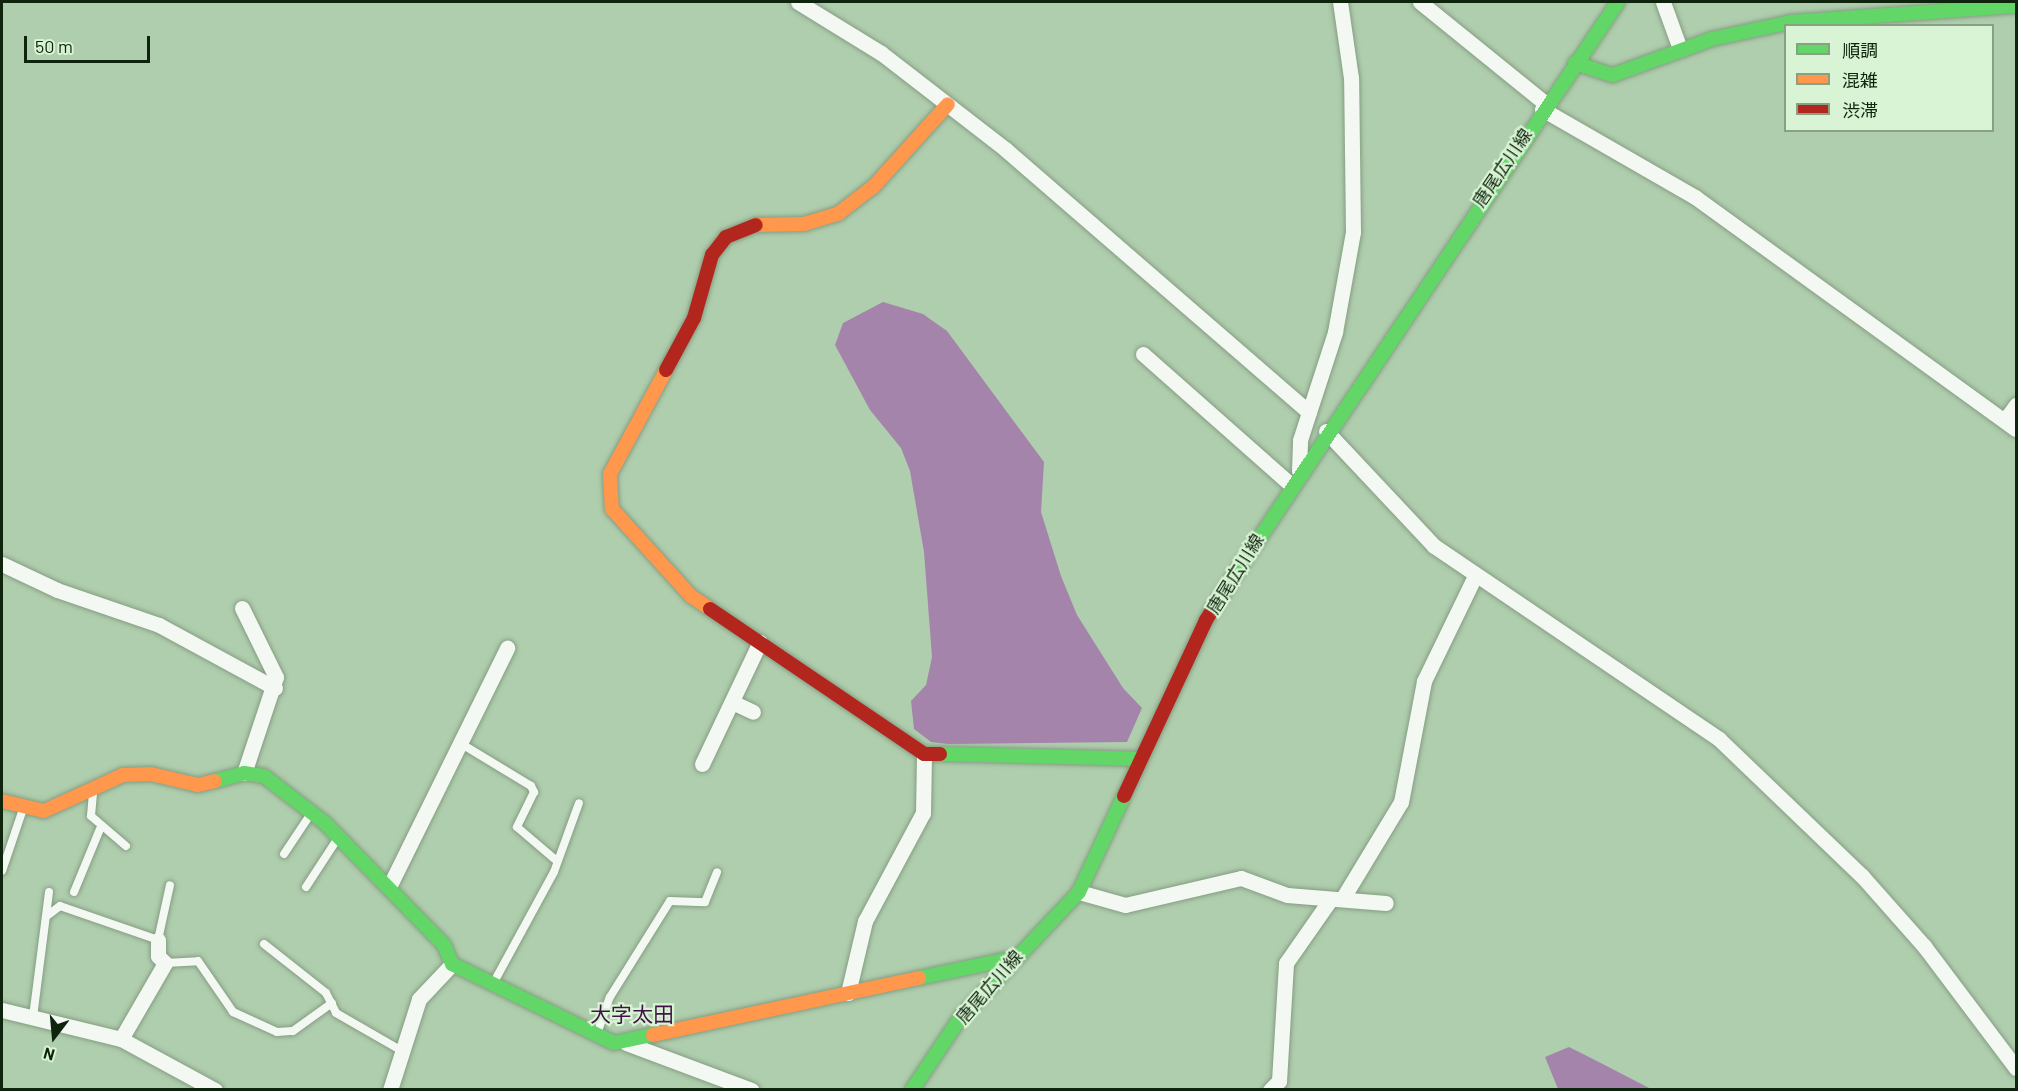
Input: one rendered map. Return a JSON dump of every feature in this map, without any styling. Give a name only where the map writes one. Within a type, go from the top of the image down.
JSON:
[{"type":"street","points":[[798,2],[948,104],[1309,412]]},
{"type":"street","points":[[1143,354],[1295,478],[1309,412],[1335,332],[1353,232],[1351,78],[1340,2]]},
{"type":"street","points":[[1420,2],[1544,106],[1695,197],[2011,424],[2016,405]]},
{"type":"street","name":"唐尾広川線","points":[[912,1089],[960,1018],[1013,958],[1079,892],[1206,620],[1326,431],[1544,106],[1618,2]]},
{"type":"street","points":[[1663,2],[1680,49]]},
{"type":"street","points":[[1575,63],[1613,75],[1680,49],[1791,22],[2016,6]]},
{"type":"street","points":[[948,104],[874,186],[839,213],[804,224],[748,225],[726,237],[712,255],[694,318],[610,474],[612,509],[666,573],[760,642],[924,754],[1141,759]]},
{"type":"street","points":[[1326,431],[1434,546],[1475,576],[1719,739],[1893,911],[2016,1068]]},
{"type":"street","points":[[2,564],[66,594],[159,626],[275,688]]},
{"type":"street","points":[[1270,1089],[1279,1081],[1286,963],[1337,898],[1401,802],[1424,681],[1475,576]]},
{"type":"street","points":[[242,608],[276,677],[275,688],[244,773]]},
{"type":"street","points":[[702,764],[760,642]]},
{"type":"street","points":[[389,887],[507,648]]},
{"type":"street","points":[[732,702],[753,712]]},
{"type":"street","points":[[848,993],[865,921],[923,813],[924,754]]},
{"type":"street","points":[[2,801],[23,809],[44,811],[123,775],[151,774],[198,785],[244,773],[264,776],[339,837],[444,945],[452,964],[494,982],[597,1035],[626,1043],[752,1089]]},
{"type":"street","points":[[1079,892],[1125,905],[1241,878],[1287,895],[1386,903]]},
{"type":"street","points":[[121,1039],[165,963],[158,956],[158,939]]},
{"type":"street","points":[[626,1043],[1013,958]]},
{"type":"street","points":[[390,1089],[419,999],[452,964]]},
{"type":"street","points":[[2,1010],[121,1039],[215,1089]]},
{"type":"lane","points":[[459,742],[531,786],[534,792],[517,827],[557,861]]},
{"type":"lane","points":[[94,788],[91,816],[100,829],[126,846]]},
{"type":"lane","points":[[494,982],[557,861],[579,803]]},
{"type":"lane","points":[[2,871],[23,809]]},
{"type":"lane","points":[[284,854],[312,813]]},
{"type":"lane","points":[[74,892],[100,829]]},
{"type":"lane","points":[[306,887],[339,837]]},
{"type":"lane","points":[[597,1035],[610,997],[670,901],[705,902],[717,872]]},
{"type":"lane","points":[[48,915],[60,906],[158,939],[170,885]]},
{"type":"lane","points":[[33,1017],[48,915],[49,892]]},
{"type":"lane","points":[[264,944],[298,968],[332,1003],[336,1013],[402,1051]]},
{"type":"lane","points":[[165,963],[198,961],[233,1012],[277,1032],[293,1031],[332,1003]]},
{"type":"shaded area","points":[[883,302],[923,314],[947,331],[1044,462],[1041,512],[1061,576],[1077,615],[1123,688],[1142,708],[1127,742],[949,744],[931,742],[914,729],[911,701],[926,685],[932,657],[924,552],[910,471],[901,448],[870,410],[835,345],[843,323]]},
{"type":"shaded area","points":[[1569,1047],[1651,1089],[1558,1089],[1545,1057]]},
{"type":"traffic: fast","points":[[1232,579],[1618,2]]},
{"type":"traffic: fast","points":[[1575,63],[1613,75],[1712,39],[1791,22],[2016,6]]},
{"type":"traffic: fast","points":[[940,754],[1141,759]]},
{"type":"traffic: fast","points":[[215,781],[244,773],[264,776],[325,823],[444,945],[452,964],[614,1043],[653,1035]]},
{"type":"traffic: fast","points":[[912,1090],[960,1018],[1079,892],[1124,796]]},
{"type":"traffic: fast","points":[[919,978],[1013,958]]},
{"type":"traffic: slow","points":[[756,225],[804,224],[839,213],[874,186],[948,104]]},
{"type":"traffic: slow","points":[[666,370],[610,474],[612,509],[691,596],[710,609]]},
{"type":"traffic: slow","points":[[2,801],[44,811],[123,775],[151,774],[198,785],[215,781]]},
{"type":"traffic: slow","points":[[653,1035],[919,978]]},
{"type":"traffic: jam","points":[[666,370],[694,318],[712,255],[726,237],[756,225]]},
{"type":"traffic: jam","points":[[1124,796],[1206,620],[1232,579]]},
{"type":"traffic: jam","points":[[710,609],[924,754],[940,754]]},
{"type":"district","name":"大字太田","points":[[632,1014]]}]
